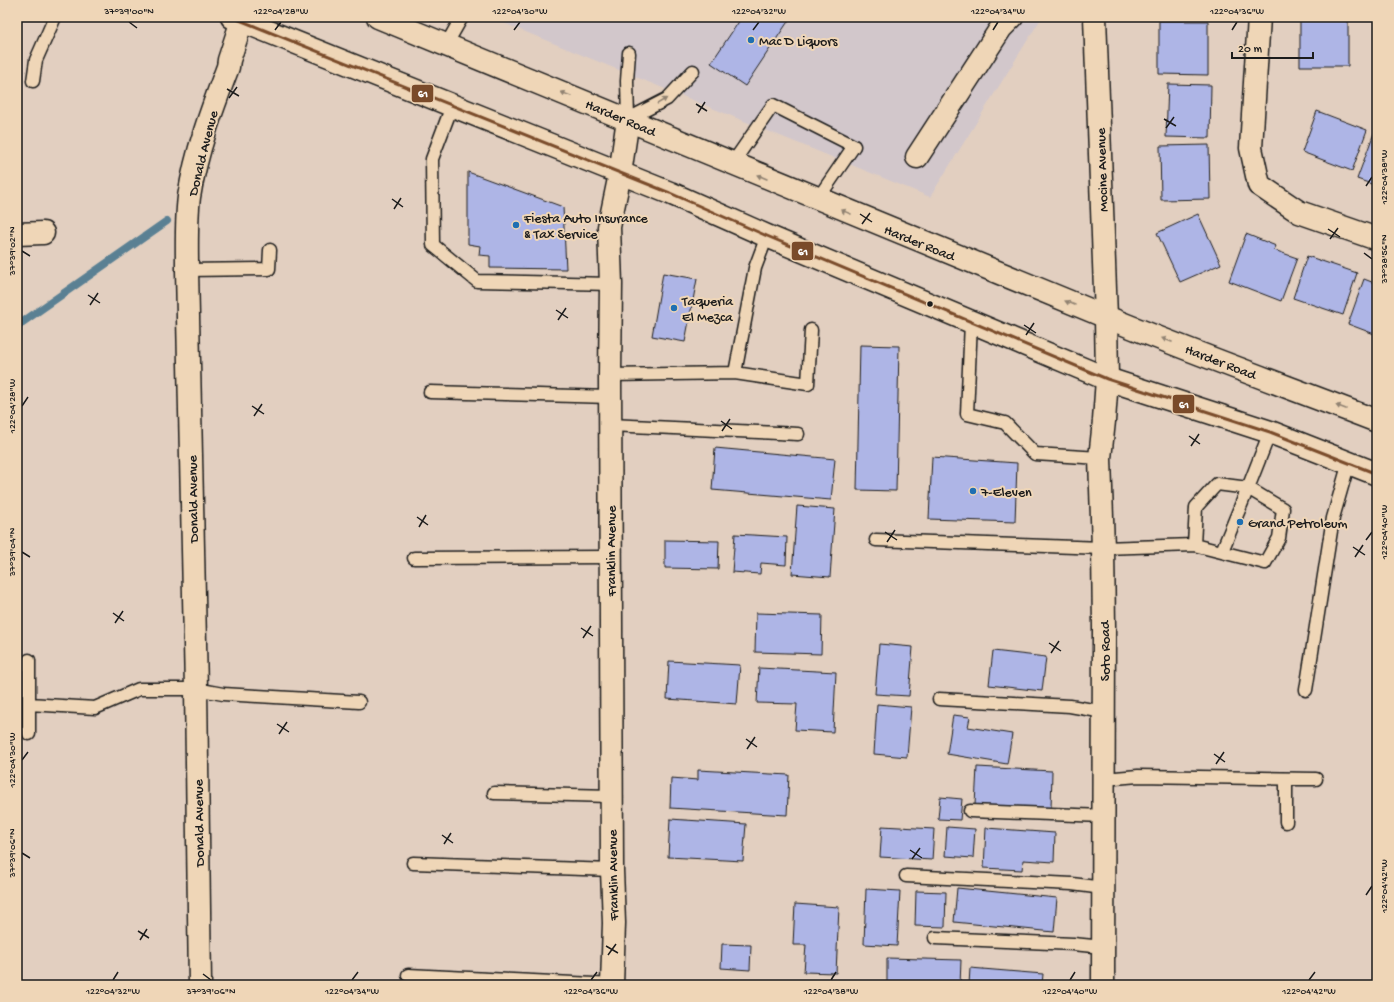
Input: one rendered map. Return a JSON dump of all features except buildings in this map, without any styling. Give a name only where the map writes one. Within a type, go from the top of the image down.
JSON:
[{"type":"street","name":"Harder Road","points":[[378,17],[817,200],[1106,318],[1377,421]]},
{"type":"street","points":[[917,157],[1001,28],[1012,17]]},
{"type":"street","points":[[1259,17],[1250,148],[1259,185],[1299,212],[1377,238]]},
{"type":"street","points":[[239,18],[452,106],[670,193],[767,236],[1107,379],[1270,432],[1377,474]]},
{"type":"street","name":"Donald Avenue","points":[[200,985],[196,689],[187,270],[189,198],[198,156],[209,116],[228,67],[239,18]]},
{"type":"street","name":"Mocine Avenue","points":[[1089,19],[1106,318]]},
{"type":"street","name":"Franklin Avenue","points":[[613,985],[614,923],[611,796],[610,558],[611,284],[609,227],[620,174],[628,120]]},
{"type":"street","points":[[17,234],[43,233]]},
{"type":"street","name":"Soto Road","points":[[1103,985],[1104,548],[1100,458],[1107,379],[1106,318]]},
{"type":"lane","points":[[33,81],[36,60],[55,17]]},
{"type":"lane","points":[[446,45],[462,17]]},
{"type":"lane","points":[[629,53],[627,81],[628,120],[667,99],[693,71]]},
{"type":"lane","points":[[732,164],[773,105],[854,146],[817,200]]},
{"type":"lane","points":[[452,106],[432,159],[433,245],[477,281],[611,284]]},
{"type":"lane","points":[[736,373],[755,268],[767,236]]},
{"type":"lane","points":[[187,270],[269,269],[270,250]]},
{"type":"lane","points":[[971,322],[967,414],[1005,423],[1035,454],[1100,458]]},
{"type":"lane","points":[[610,375],[736,373],[808,384],[811,330]]},
{"type":"lane","points":[[430,392],[610,397]]},
{"type":"lane","points":[[610,425],[798,434]]},
{"type":"lane","points":[[1222,551],[1270,432]]},
{"type":"lane","points":[[1306,690],[1332,518],[1349,462]]},
{"type":"lane","points":[[876,540],[1104,548],[1194,545],[1265,563],[1279,538],[1283,509],[1248,488],[1217,484],[1196,507],[1194,545]]},
{"type":"lane","points":[[414,558],[610,558]]},
{"type":"lane","points":[[29,660],[29,734]]},
{"type":"lane","points":[[29,704],[95,708],[139,689],[196,689],[223,694],[359,702]]},
{"type":"lane","points":[[939,699],[1070,706],[1104,712]]},
{"type":"lane","points":[[1104,779],[1138,776],[1316,779]]},
{"type":"lane","points":[[1286,779],[1286,822]]},
{"type":"lane","points":[[494,792],[611,796]]},
{"type":"lane","points":[[970,811],[1103,816]]},
{"type":"lane","points":[[413,863],[612,870]]},
{"type":"lane","points":[[906,876],[1072,884],[1103,888]]},
{"type":"lane","points":[[935,938],[1073,944],[1103,947]]},
{"type":"lane","points":[[408,975],[613,985]]},
{"type":"shaded area","points":[[489,17],[1042,17],[930,197]]},
{"type":"waterway","points":[[17,326],[167,221]]},
{"type":"transit line","name":"61","points":[[232,17],[670,193],[767,236],[1107,379],[1270,432],[1377,474]]},
{"type":"place","name":"Mac D Liquors","points":[[751,40]]},
{"type":"place","name":"Fiesta Auto Insurance & Tax Service","points":[[516,225]]},
{"type":"place","name":"Taqueria El Mezca","points":[[674,308]]},
{"type":"place","name":"7-Eleven","points":[[973,491]]},
{"type":"place","name":"Grand Petroleum","points":[[1240,522]]}]
